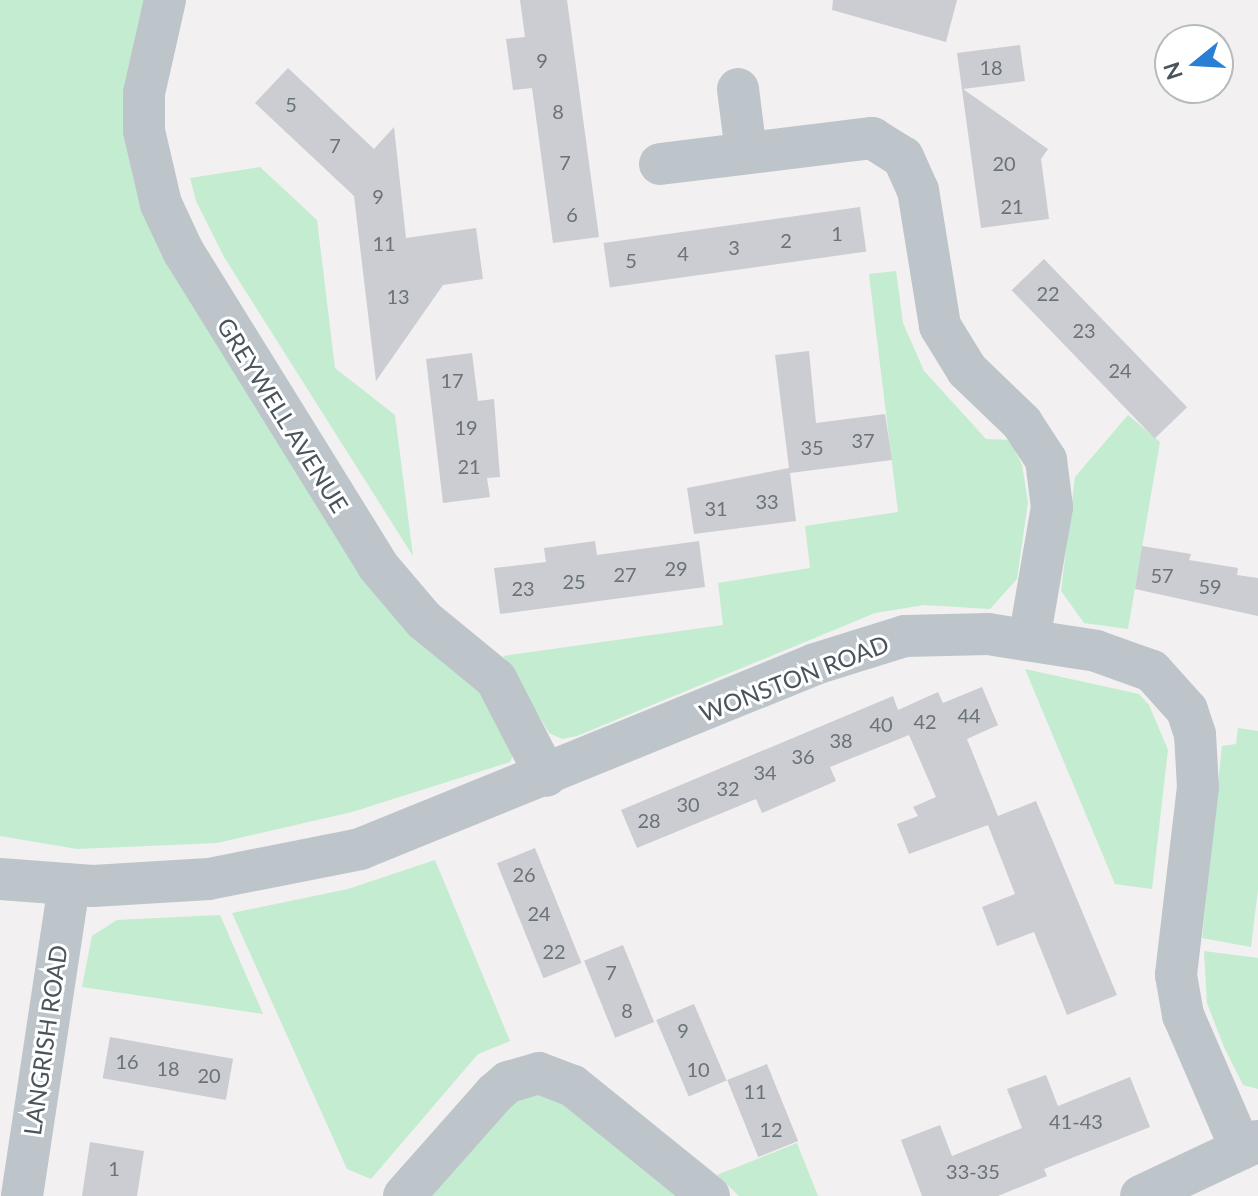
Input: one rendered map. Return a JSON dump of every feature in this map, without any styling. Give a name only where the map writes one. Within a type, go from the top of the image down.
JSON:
[{"type":"street","name":"GREYWELL AVENUE","points":[[165,0],[144,93],[144,131],[161,204],[183,251],[378,566],[424,620],[496,679],[546,776]]},
{"type":"street","points":[[738,89],[746,152]]},
{"type":"street","points":[[660,164],[872,138],[887,142],[913,171],[940,326],[967,370],[1022,423],[1046,460],[1052,507],[1029,640]]},
{"type":"street","name":"WONSTON ROAD","points":[[0,879],[69,885],[209,879],[291,866],[360,849],[857,648],[946,632],[1029,640],[1132,660],[1171,687],[1187,710],[1195,734],[1198,787],[1176,975],[1183,1015],[1249,1145]]},
{"type":"street","name":"LANGRISH ROAD","points":[[22,1196],[69,885]]},
{"type":"street","points":[[404,1196],[495,1093],[508,1082],[539,1073],[573,1086],[709,1196]]},
{"type":"street","points":[[1141,1196],[1249,1145]]},
{"type":"green space","points":[[0,0],[148,0],[133,166],[518,742],[510,762],[352,812],[217,843],[77,849],[0,836]]},
{"type":"green space","points":[[260,167],[317,220],[335,368],[395,415],[413,556],[224,257],[196,201],[190,178]]},
{"type":"green space","points":[[896,271],[903,323],[924,371],[986,439],[1010,440],[1022,465],[1028,502],[1017,579],[990,609],[924,605],[875,613],[577,736],[562,739],[549,733],[503,656],[723,625],[718,583],[810,568],[805,526],[898,512],[869,274]]},
{"type":"green space","points":[[1128,415],[1160,442],[1128,629],[1084,623],[1061,591],[1075,477]]},
{"type":"green space","points":[[1025,669],[1139,694],[1149,705],[1168,750],[1152,889],[1115,884]]},
{"type":"green space","points":[[1238,728],[1258,731],[1258,889],[1251,947],[1202,938],[1222,746],[1236,744]]},
{"type":"green space","points":[[435,860],[510,1041],[478,1054],[371,1179],[347,1169],[232,913],[348,889]]},
{"type":"green space","points":[[220,915],[263,1014],[82,987],[92,936],[117,920]]},
{"type":"green space","points":[[1204,951],[1258,958],[1258,1089],[1243,1085],[1224,1047],[1207,1003]]},
{"type":"green space","points":[[548,1092],[676,1196],[421,1196],[511,1098]]},
{"type":"green space","points":[[797,1143],[818,1196],[739,1196],[717,1175]]},
{"type":"building","points":[[520,0],[567,0],[599,237],[553,243],[532,88],[513,90],[506,39],[525,37]]},
{"type":"building","points":[[833,0],[957,0],[946,42],[832,10]]},
{"type":"building","points":[[1020,45],[1025,81],[963,89],[1048,149],[1041,159],[1049,219],[981,228],[957,53]]},
{"type":"building","points":[[288,68],[374,149],[394,127],[406,238],[476,228],[483,279],[443,285],[376,381],[354,196],[255,103]]},
{"type":"building","points":[[860,207],[866,252],[610,288],[604,243]]},
{"type":"building","points":[[1044,259],[1187,407],[1155,438],[1012,290]]},
{"type":"building","points":[[809,351],[816,423],[885,414],[892,460],[790,473],[796,521],[694,534],[687,488],[789,468],[775,355]]},
{"type":"building","points":[[472,353],[478,401],[494,399],[500,477],[487,478],[490,497],[443,503],[426,359]]},
{"type":"building","points":[[595,541],[597,555],[699,541],[705,587],[500,614],[494,568],[546,562],[544,548]]},
{"type":"building","points":[[1142,546],[1191,554],[1189,560],[1238,568],[1237,575],[1258,578],[1258,616],[1135,589]]},
{"type":"building","points":[[982,687],[998,725],[967,739],[998,816],[1036,801],[1117,995],[1067,1015],[1034,932],[997,946],[982,907],[1015,894],[988,825],[909,854],[897,824],[918,816],[913,807],[936,797],[909,735],[830,767],[836,781],[762,813],[756,799],[637,848],[621,810],[893,696],[898,710],[938,692],[943,703]]},
{"type":"building","points":[[535,848],[581,963],[543,978],[497,863]]},
{"type":"building","points":[[623,945],[654,1022],[615,1038],[584,961]]},
{"type":"building","points":[[694,1004],[726,1080],[689,1096],[656,1020]]},
{"type":"building","points":[[110,1037],[233,1059],[226,1100],[103,1078]]},
{"type":"building","points":[[767,1064],[798,1141],[758,1157],[727,1080]]},
{"type":"building","points":[[1046,1075],[1058,1106],[1130,1077],[1150,1127],[1044,1169],[1047,1176],[998,1196],[922,1196],[901,1140],[940,1125],[952,1156],[1022,1128],[1007,1089]]},
{"type":"building","points":[[90,1142],[144,1151],[137,1196],[82,1196]]}]
